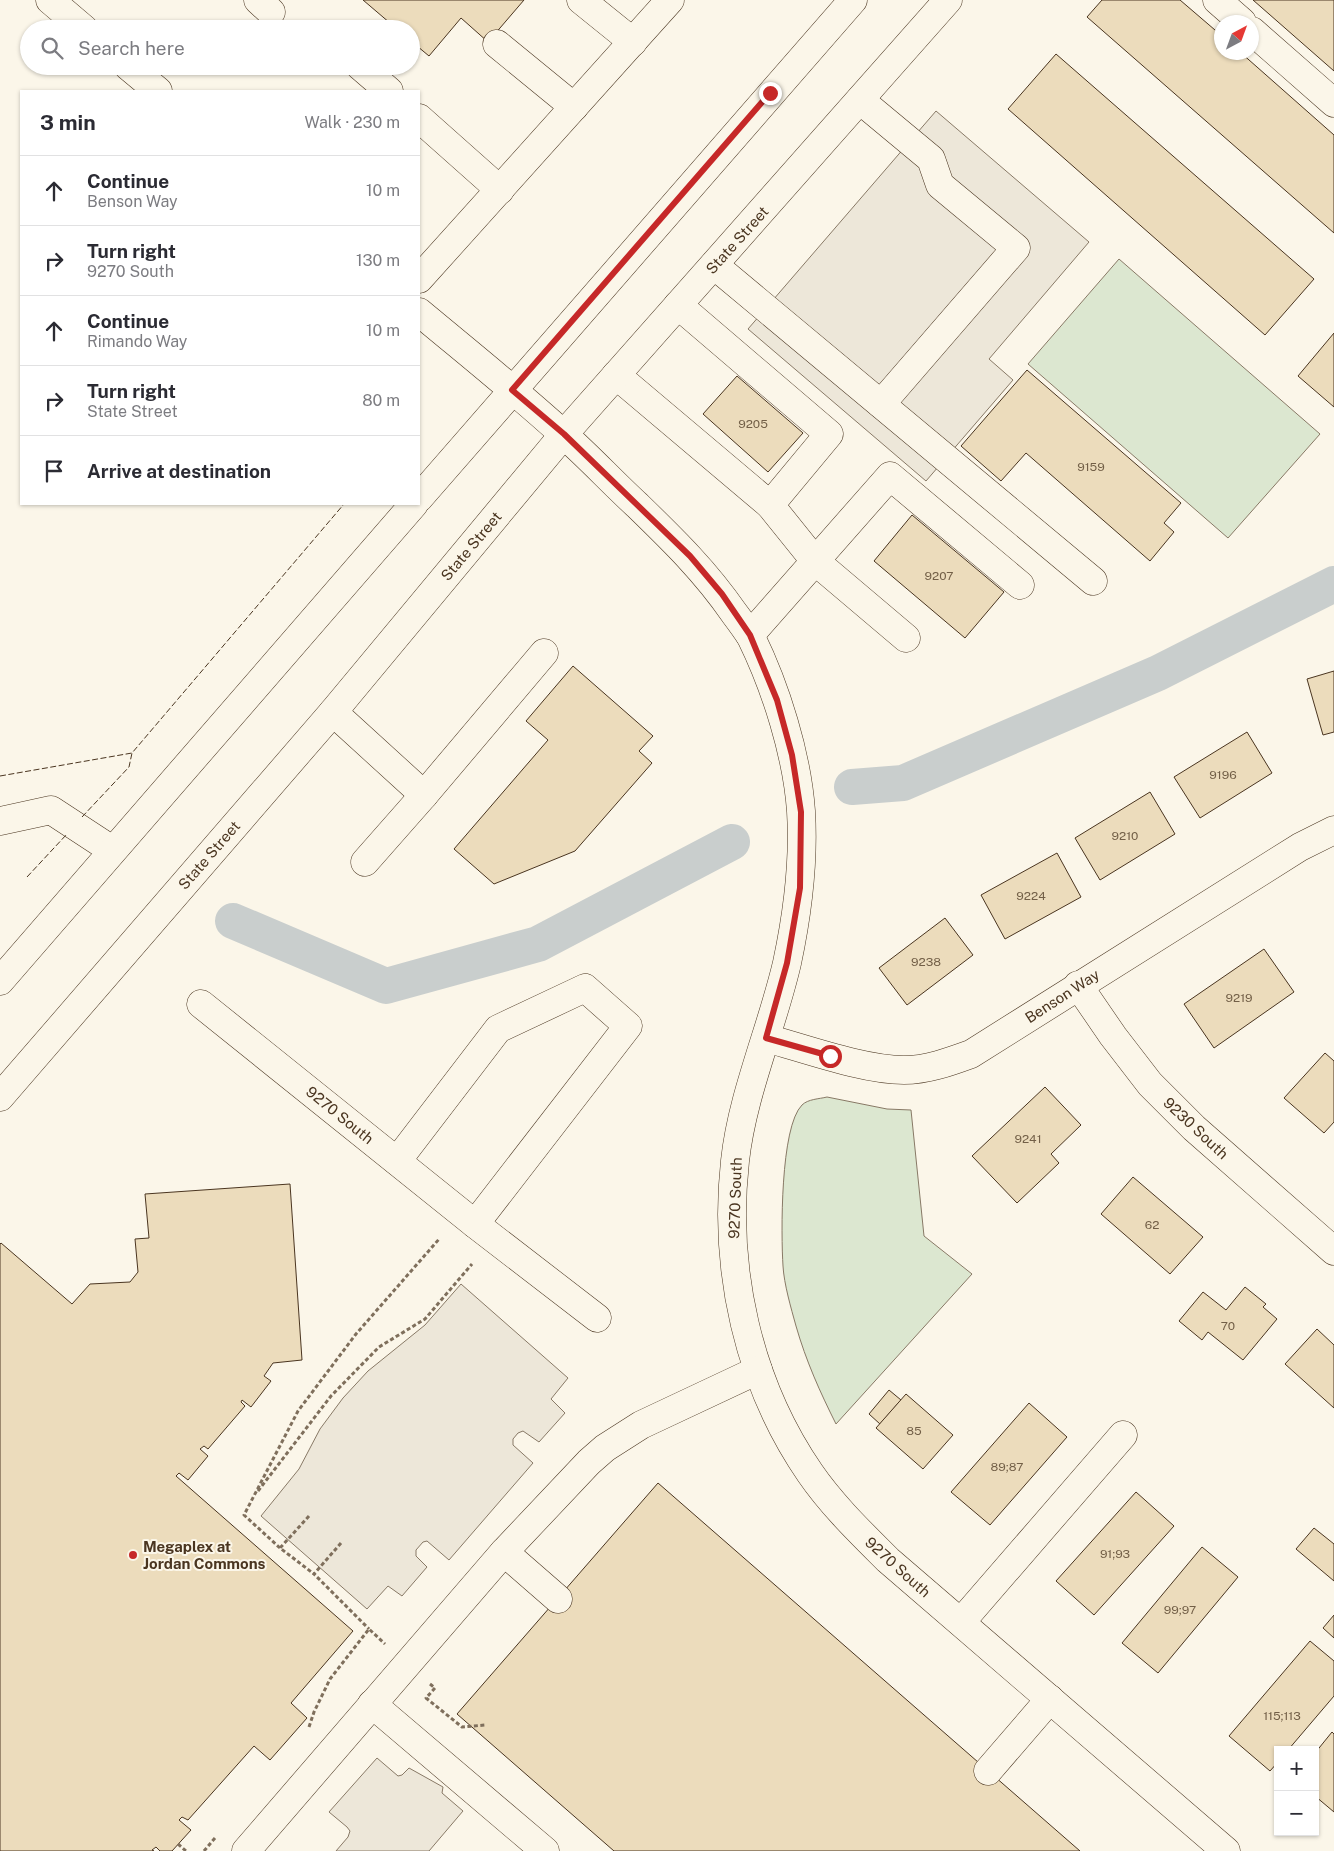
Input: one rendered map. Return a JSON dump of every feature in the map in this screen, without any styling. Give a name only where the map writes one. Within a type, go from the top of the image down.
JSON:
[{"type":"street","points":[[50,0],[73,20]]},
{"type":"street","points":[[581,0],[633,42]]},
{"type":"street","points":[[420,278],[670,0]]},
{"type":"street","points":[[420,497],[853,0]]},
{"type":"street","name":"State Street","points":[[0,1097],[333,712],[564,434],[948,0]]},
{"type":"street","points":[[1217,0],[1234,15]]},
{"type":"street","points":[[1259,37],[1334,103]]},
{"type":"street","points":[[497,44],[574,107]]},
{"type":"street","points":[[139,75],[157,90]]},
{"type":"street","points":[[370,75],[388,90]]},
{"type":"street","points":[[860,100],[931,159],[940,185],[1016,248],[881,404]]},
{"type":"street","points":[[420,119],[500,190]]},
{"type":"street","points":[[714,266],[1093,581]]},
{"type":"street","points":[[678,306],[829,434],[770,505]]},
{"type":"street","name":"9270 South","points":[[420,313],[564,434],[690,556],[722,594],[750,635],[777,700],[792,755],[801,812],[800,888],[787,963],[748,1099],[735,1159],[732,1231],[740,1302],[758,1370],[780,1423],[811,1473],[834,1503],[846,1518],[888,1560],[1226,1851]]},
{"type":"street","points":[[616,375],[770,505],[815,561],[906,638]]},
{"type":"street","points":[[750,635],[890,476],[1020,585]]},
{"type":"street","points":[[0,981],[413,505]]},
{"type":"street","points":[[365,862],[544,653]]},
{"type":"street","points":[[333,712],[424,795]]},
{"type":"street","points":[[1,822],[51,810],[112,850]]},
{"type":"street","name":"Benson Way","points":[[766,1038],[867,1065],[904,1070],[939,1066],[978,1050],[1078,985],[1300,848],[1334,830]]},
{"type":"street","name":"9230 South","points":[[1078,985],[1113,1036],[1150,1084],[1194,1128],[1334,1251]]},
{"type":"street","points":[[397,1161],[498,1029],[585,988],[628,1026],[475,1224]]},
{"type":"street","name":"9270 South","points":[[202,1004],[475,1224],[597,1318]]},
{"type":"street","points":[[246,1851],[504,1552],[590,1462],[605,1448],[641,1425],[758,1370]]},
{"type":"street","points":[[961,1622],[1123,1435]]},
{"type":"street","points":[[504,1552],[558,1598]]},
{"type":"street","points":[[988,1771],[1050,1699]]},
{"type":"street","points":[[372,1704],[545,1851]]},
{"type":"path","points":[[391,1649],[314,1574],[280,1548],[244,1515],[298,1410],[356,1334],[440,1238]]},
{"type":"path","points":[[253,1497],[331,1396],[378,1347],[425,1319],[472,1264]]},
{"type":"path","points":[[280,1548],[309,1516]]},
{"type":"path","points":[[314,1574],[341,1543]]},
{"type":"path","points":[[306,1732],[330,1679],[369,1629]]},
{"type":"path","points":[[426,1680],[435,1688],[426,1698],[462,1727],[485,1726]]},
{"type":"path","points":[[204,1851],[216,1837]]},
{"type":"path","points":[[178,1844],[186,1851]]},
{"type":"green space","points":[[1119,259],[1320,434],[1228,538],[1028,364]]},
{"type":"green space","points":[[827,1097],[887,1109],[911,1110],[924,1236],[972,1274],[836,1424],[804,1352],[786,1288],[782,1251],[782,1207],[789,1135],[795,1117],[804,1103]]},
{"type":"shaded area","points":[[936,111],[1089,242],[989,359],[1013,380],[926,481],[748,329]]},
{"type":"shaded area","points":[[461,1284],[568,1378],[551,1399],[565,1413],[539,1442],[523,1431],[518,1433],[513,1439],[513,1445],[533,1463],[449,1560],[427,1541],[423,1542],[416,1550],[416,1556],[427,1567],[402,1596],[388,1586],[367,1609],[261,1516],[299,1469],[320,1429],[343,1398],[368,1371],[425,1325]]},
{"type":"shaded area","points":[[377,1758],[398,1776],[402,1775],[409,1768],[443,1787],[442,1793],[463,1811],[429,1851],[336,1851],[348,1837],[350,1831],[329,1812]]},
{"type":"building","points":[[363,0],[524,0],[488,42],[461,18],[429,56],[420,48],[420,20],[386,20]]},
{"type":"building","points":[[1102,0],[1180,0],[1214,29],[1214,60],[1249,60],[1334,135],[1334,233],[1087,17]]},
{"type":"building","points":[[1253,0],[1334,0],[1334,71]]},
{"type":"building","points":[[1056,54],[1314,279],[1265,335],[1008,109]]},
{"type":"building","points":[[1334,333],[1334,407],[1298,376]]},
{"type":"building","points":[[1027,370],[1181,503],[1164,523],[1174,532],[1150,561],[1026,453],[1001,481],[961,446]]},
{"type":"building","points":[[737,376],[803,433],[768,472],[703,414]]},
{"type":"building","points":[[912,515],[1004,592],[965,638],[874,561]]},
{"type":"building","points":[[573,666],[653,736],[639,751],[652,763],[575,851],[494,884],[454,849],[548,740],[526,721]]},
{"type":"building","points":[[1334,671],[1334,732],[1323,735],[1307,679]]},
{"type":"building","points":[[1247,732],[1272,773],[1200,818],[1174,777]]},
{"type":"building","points":[[1150,792],[1175,834],[1100,880],[1075,838]]},
{"type":"building","points":[[1057,853],[1081,897],[1005,939],[981,895]]},
{"type":"building","points":[[945,918],[973,955],[907,1005],[879,968]]},
{"type":"building","points":[[1264,949],[1294,992],[1214,1048],[1184,1004]]},
{"type":"building","points":[[1325,1053],[1334,1061],[1334,1122],[1324,1133],[1284,1098]]},
{"type":"building","points":[[1045,1087],[1081,1125],[1051,1154],[1059,1163],[1017,1203],[972,1156]]},
{"type":"building","points":[[1133,1177],[1203,1237],[1170,1274],[1101,1214]]},
{"type":"building","name":"Megaplex at Jordan Commons","points":[[290,1184],[302,1360],[273,1363],[264,1376],[271,1381],[251,1407],[242,1400],[241,1402],[245,1406],[208,1449],[204,1446],[200,1449],[208,1456],[188,1480],[179,1473],[176,1476],[353,1631],[291,1703],[307,1718],[270,1760],[254,1746],[188,1820],[182,1817],[179,1820],[191,1830],[172,1851],[160,1851],[156,1847],[152,1850],[154,1851],[0,1851],[0,1244],[72,1304],[90,1284],[130,1282],[138,1272],[135,1239],[149,1238],[145,1194]]},
{"type":"building","points":[[1245,1287],[1266,1304],[1263,1307],[1277,1319],[1243,1360],[1208,1332],[1202,1340],[1179,1321],[1203,1292],[1226,1310]]},
{"type":"building","points":[[1317,1329],[1334,1345],[1334,1408],[1285,1364]]},
{"type":"building","points":[[889,1390],[901,1400],[880,1424],[869,1414]]},
{"type":"building","points":[[906,1394],[953,1435],[923,1469],[876,1428]]},
{"type":"building","points":[[1029,1403],[1067,1437],[990,1525],[951,1492]]},
{"type":"building","points":[[658,1483],[1080,1851],[614,1851],[457,1714]]},
{"type":"building","points":[[1136,1492],[1174,1526],[1094,1615],[1056,1581]]},
{"type":"building","points":[[1314,1528],[1334,1544],[1334,1581],[1296,1549]]},
{"type":"building","points":[[1202,1547],[1238,1577],[1158,1673],[1122,1643]]},
{"type":"building","points":[[1334,1615],[1334,1638],[1323,1628]]},
{"type":"building","points":[[1310,1641],[1334,1661],[1334,1696],[1291,1746],[1274,1746],[1274,1766],[1270,1771],[1229,1736]]},
{"type":"building","points":[[1332,1732],[1334,1734],[1334,1812],[1319,1799],[1319,1748]]},
{"type":"waterway","points":[[852,787],[903,783],[1158,673],[1334,584]]},
{"type":"waterway","points":[[233,921],[386,986],[538,944],[732,842]]},
{"type":"fence","points":[[82,817],[129,767],[132,753],[343,505]]},
{"type":"fence","points":[[0,776],[132,753]]},
{"type":"fence","points":[[27,877],[67,834]]},
{"type":"place","name":"Megaplex at Jordan Commons","points":[[133,1555]]},
{"type":"route","points":[[770,93],[512,390],[564,434],[690,556],[722,594],[750,635],[777,700],[792,755],[801,812],[800,888],[787,963],[766,1038],[830,1056]]}]
